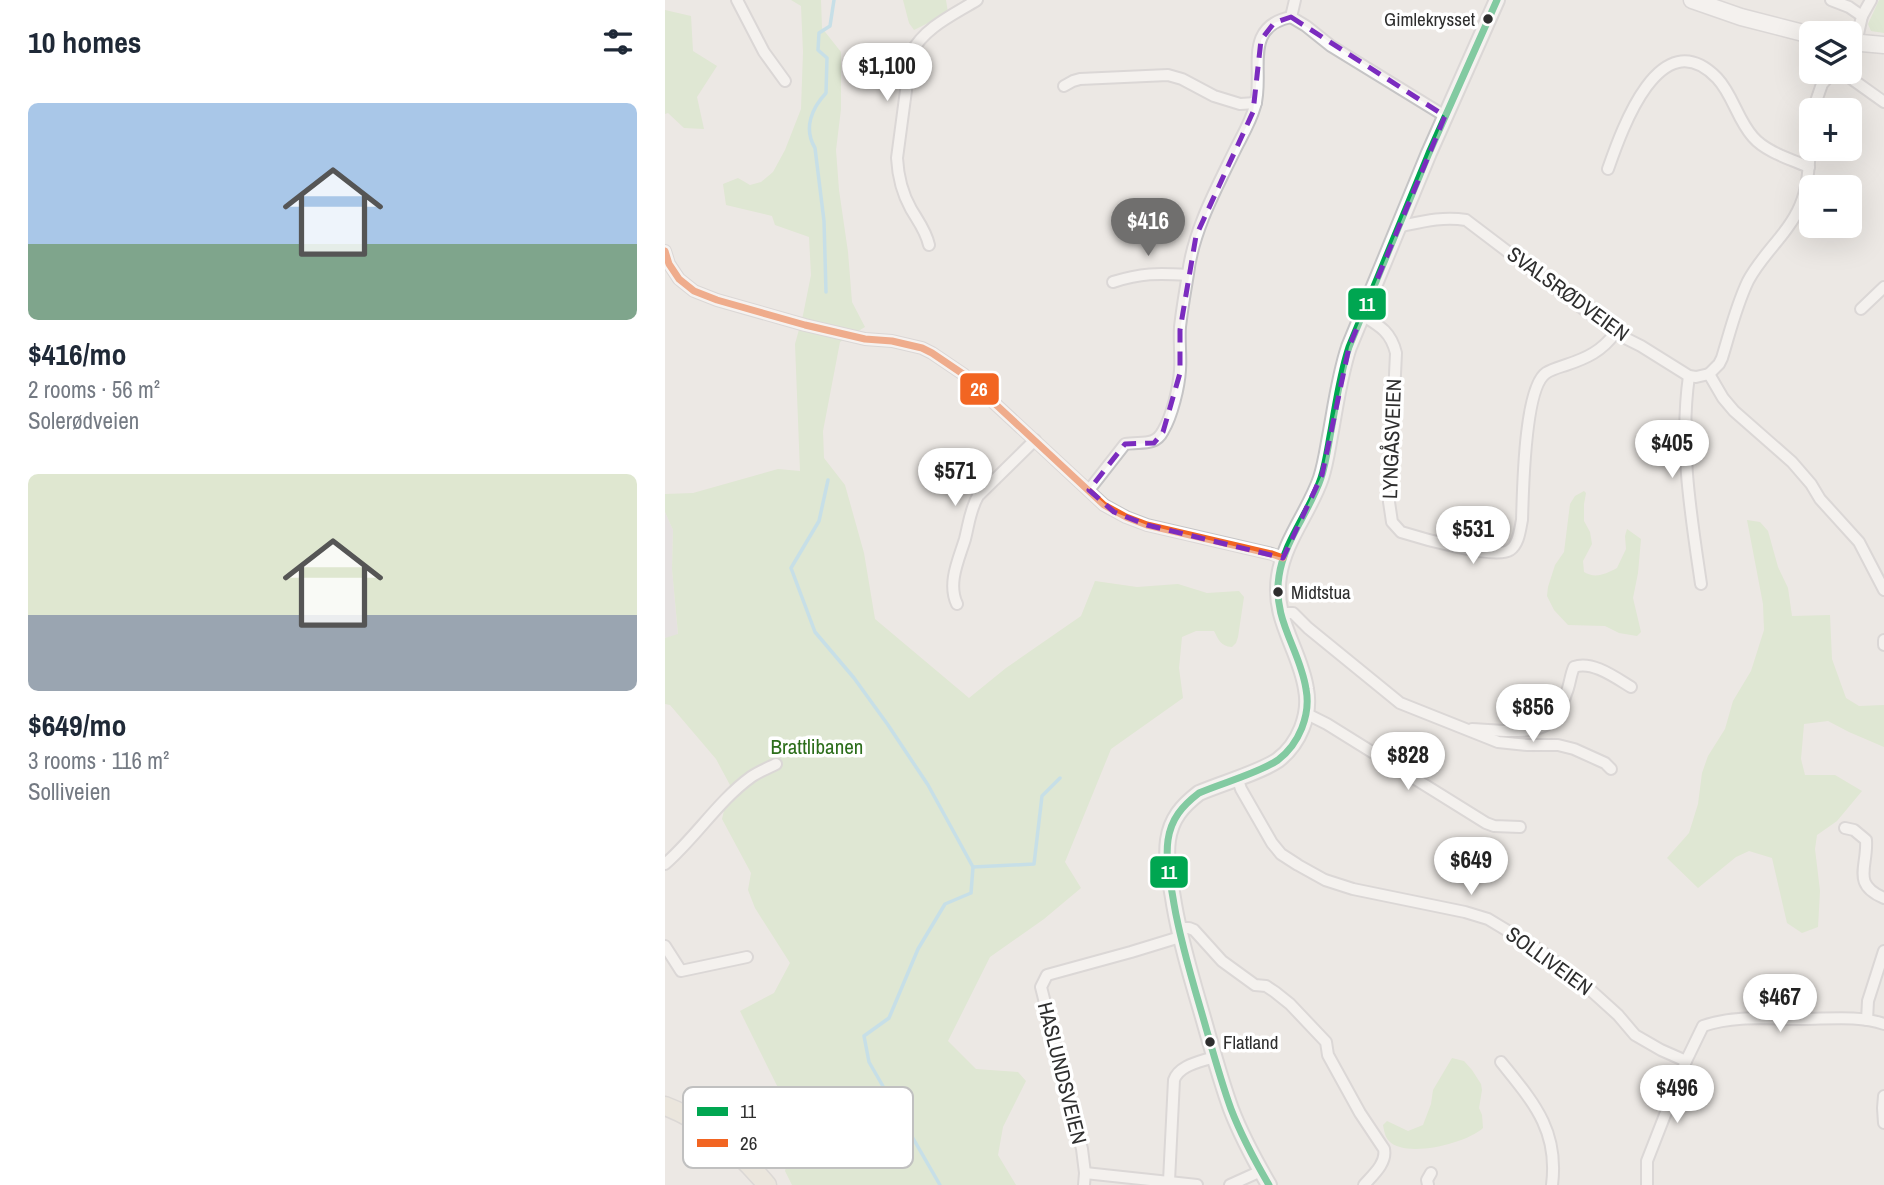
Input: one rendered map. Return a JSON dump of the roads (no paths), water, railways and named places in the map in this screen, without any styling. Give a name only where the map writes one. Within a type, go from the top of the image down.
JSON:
[{"type":"main road","points":[[1692,0],[1741,17],[1799,32]]},
{"type":"main road","points":[[1862,44],[1884,45]]},
{"type":"main road","points":[[665,1107],[683,1116]]},
{"type":"main road","points":[[752,1168],[767,1185]]},
{"type":"street","points":[[737,0],[764,52],[785,80]]},
{"type":"street","points":[[929,245],[927,235],[903,193],[898,175],[897,158],[911,53],[925,34],[977,0]]},
{"type":"street","points":[[1291,17],[1295,0]]},
{"type":"street","points":[[1269,1185],[1233,1112],[1214,1057],[1179,932],[1167,844],[1178,812],[1199,793],[1279,759],[1292,746],[1301,731],[1307,714],[1307,689],[1280,613],[1278,585],[1283,558],[1322,475],[1344,363],[1362,315],[1445,116],[1497,0]]},
{"type":"street","points":[[1831,0],[1862,16]]},
{"type":"street","points":[[1860,21],[1871,0]]},
{"type":"street","points":[[1089,490],[1125,444],[1150,443],[1163,432],[1180,373],[1180,330],[1187,275],[1196,236],[1256,103],[1257,53],[1264,33],[1275,23],[1291,17]]},
{"type":"street","points":[[1291,17],[1332,46],[1445,116]]},
{"type":"street","points":[[1608,169],[1633,108],[1647,83],[1666,67],[1688,60],[1715,76],[1730,96],[1751,135],[1760,143],[1809,167]]},
{"type":"street","points":[[1064,86],[1080,79],[1168,75],[1182,79],[1214,96],[1240,104],[1256,103]]},
{"type":"street","points":[[1859,84],[1884,102]]},
{"type":"street","points":[[1701,584],[1688,490],[1685,403],[1689,376],[1709,374],[1719,364],[1748,281],[1800,206],[1809,161]]},
{"type":"street","name":"SVALSRØDVEIEN","points":[[1398,227],[1438,218],[1466,220],[1615,333],[1689,376]]},
{"type":"street","points":[[665,251],[669,264],[679,279],[694,291],[716,300],[806,325],[865,339],[892,341],[932,353],[963,374],[1114,512],[1147,525],[1283,558]]},
{"type":"street","points":[[1113,282],[1133,275],[1154,273],[1187,275]]},
{"type":"street","points":[[1861,309],[1884,287]]},
{"type":"street","name":"LYNGÅSVEIEN","points":[[1362,315],[1391,336],[1396,353],[1389,502],[1392,522],[1401,532],[1486,553],[1509,552],[1515,546],[1520,533],[1528,426],[1539,379],[1548,372],[1588,358],[1601,349],[1615,333]]},
{"type":"street","points":[[1709,374],[1734,411],[1792,462],[1820,499],[1859,542],[1884,590]]},
{"type":"street","points":[[957,604],[954,597],[954,575],[972,506],[978,496],[1035,440]]},
{"type":"street","points":[[1280,613],[1293,613],[1399,703],[1498,742],[1558,745],[1574,749],[1605,763],[1611,769]]},
{"type":"street","points":[[1884,640],[1884,645]]},
{"type":"street","points":[[1466,730],[1507,732],[1542,727],[1554,718],[1567,694],[1570,675],[1574,667],[1581,664],[1594,667],[1631,687]]},
{"type":"street","points":[[1307,714],[1338,730],[1486,823],[1520,827]]},
{"type":"street","points":[[665,863],[712,813],[752,776],[776,764]]},
{"type":"street","name":"SOLLIVEIEN","points":[[1237,777],[1272,843],[1281,854],[1298,865],[1325,880],[1353,889],[1488,919],[1576,976],[1636,1035],[1686,1061]]},
{"type":"street","points":[[1845,828],[1854,830],[1866,840],[1863,868],[1865,884],[1870,892],[1884,898]]},
{"type":"street","points":[[1179,932],[1189,928],[1194,930],[1228,966],[1255,985],[1266,986],[1275,992],[1327,1042],[1328,1055],[1360,1113],[1384,1149],[1385,1155],[1381,1163],[1364,1185]]},
{"type":"street","name":"HASLUNDSVEIEN","points":[[1085,1179],[1082,1149],[1041,987],[1043,980],[1047,975],[1131,953],[1179,932]]},
{"type":"street","points":[[665,946],[681,971],[747,957]]},
{"type":"street","points":[[1867,1020],[1868,1001],[1884,951]]},
{"type":"street","points":[[1647,1185],[1647,1161],[1686,1061],[1703,1026],[1718,1021],[1764,1018],[1867,1020],[1884,1024]]},
{"type":"street","points":[[1169,1181],[1176,1074],[1180,1069],[1214,1057]]},
{"type":"street","points":[[1501,1062],[1527,1094],[1546,1126],[1552,1155],[1552,1185]]},
{"type":"street","points":[[1884,1096],[1884,1123]]},
{"type":"street","points":[[1230,1185],[1261,1171]]},
{"type":"street","points":[[1428,1185],[1427,1180],[1431,1173]]},
{"type":"street","points":[[1085,1179],[1169,1181],[1197,1185]]},
{"type":"waterway","points":[[826,292],[824,221],[810,126],[813,112],[826,93],[827,58],[818,50],[819,33],[830,26],[834,0]]},
{"type":"waterway","points":[[828,480],[819,521],[791,568],[815,632],[854,678],[888,725],[928,785],[973,867]]},
{"type":"waterway","points":[[883,1087],[869,1062],[864,1036],[889,1018],[918,949],[945,904],[971,893],[973,867],[1034,864],[1042,796],[1060,778]]},
{"type":"waterway","points":[[913,1138],[940,1185]]},
{"type":"place","name":"Gimlekrysset","points":[[1488,19]]},
{"type":"place","name":"Midtstua","points":[[1278,592]]},
{"type":"place","name":"Flatland","points":[[1210,1042]]},
{"type":"park label","name":"Brattlibanen","points":[[817,747]]}]
